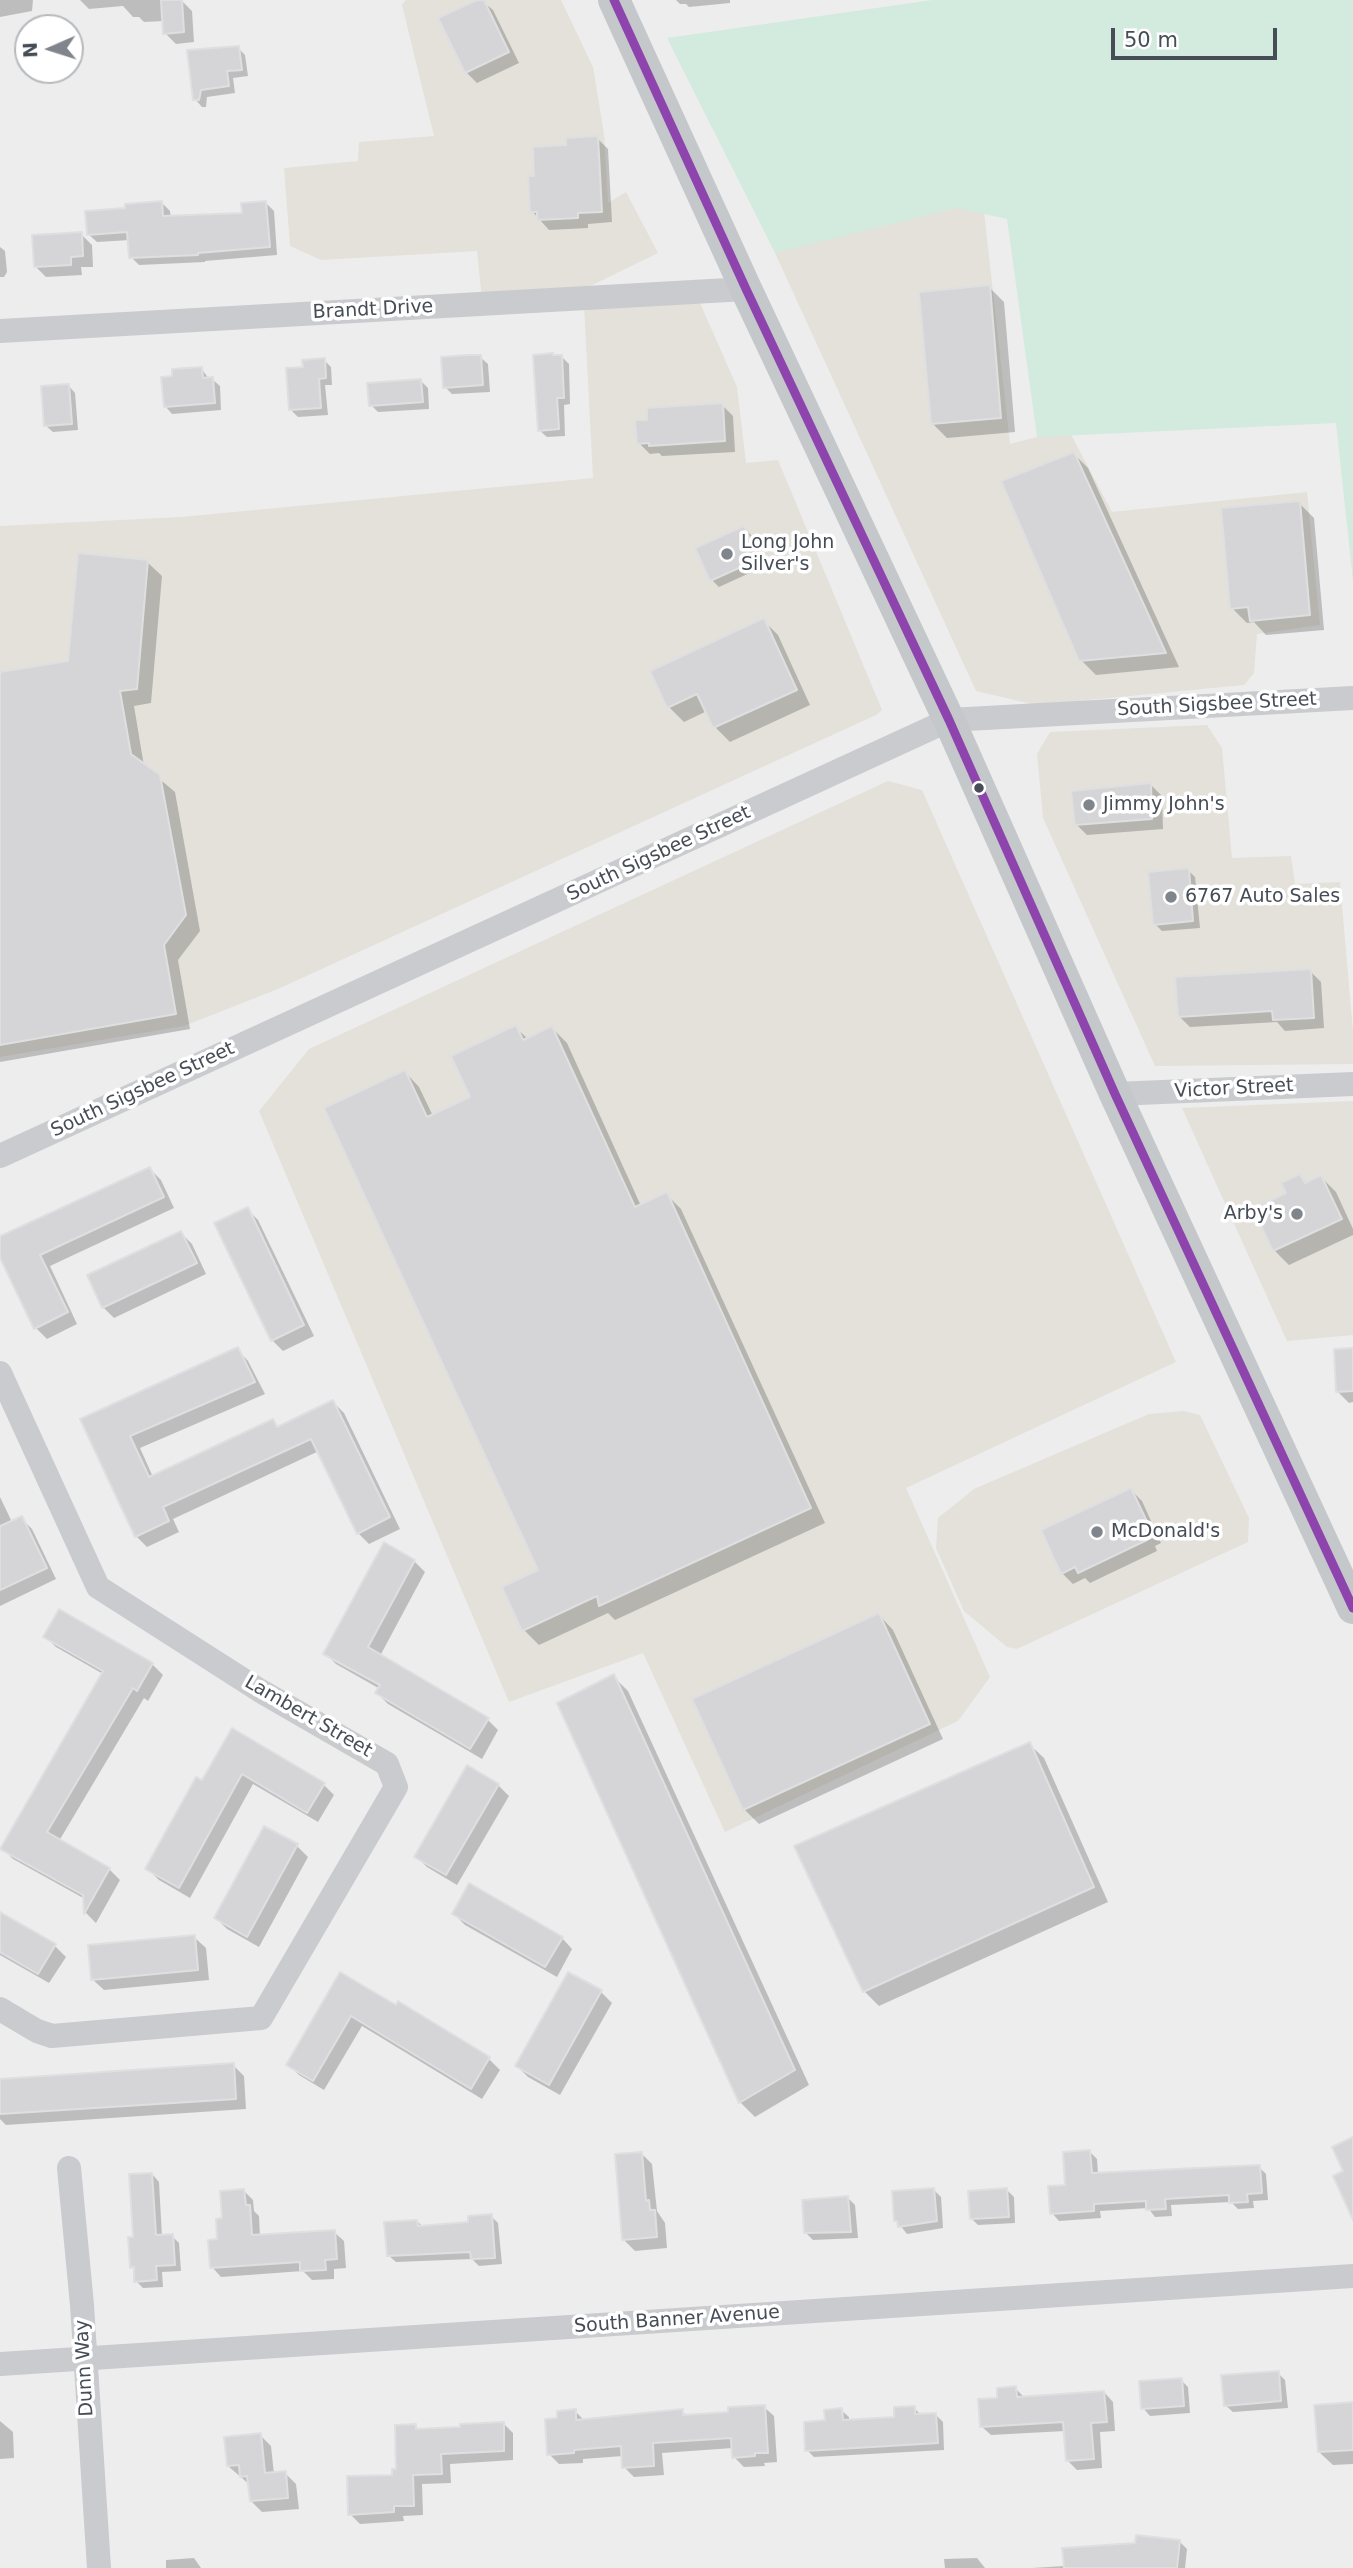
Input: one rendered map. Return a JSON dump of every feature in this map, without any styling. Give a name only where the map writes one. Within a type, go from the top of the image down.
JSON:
[{"type":"main road","points":[[614,0],[746,289],[949,720],[1115,1094],[1353,1608]]},
{"type":"street","name":"Brandt Drive","points":[[0,331],[746,289]]},
{"type":"street","name":"South Sigsbee Street","points":[[0,1156],[949,720],[1353,698]]},
{"type":"street","name":"Victor Street","points":[[1115,1094],[1353,1084]]},
{"type":"street","name":"Lambert Street","points":[[0,1373],[98,1587],[259,1690],[387,1763],[396,1787],[261,2018],[52,2036],[37,2031],[0,2009]]},
{"type":"street","name":"Dunn Way","points":[[69,2168],[82,2305],[99,2568]]},
{"type":"street","name":"South Banner Avenue","points":[[0,2364],[1353,2276]]},
{"type":"shaded area","points":[[406,0],[561,0],[593,67],[604,134],[608,203],[626,192],[658,253],[576,293],[482,300],[477,251],[321,260],[290,246],[284,168],[358,161],[359,142],[434,136],[402,5]]},
{"type":"shaded area","points":[[958,197],[984,212],[1010,444],[1068,429],[1112,512],[1307,492],[1320,625],[1257,634],[1254,673],[1244,685],[1036,705],[976,691],[775,253]]},
{"type":"shaded area","points":[[700,303],[737,387],[746,463],[778,460],[882,710],[278,989],[184,1026],[0,1057],[0,526],[181,517],[593,478],[584,305]]},
{"type":"shaded area","points":[[1207,725],[1222,748],[1232,858],[1291,856],[1295,884],[1340,882],[1353,1032],[1353,1064],[1155,1066],[1043,818],[1037,754],[1050,732]]},
{"type":"shaded area","points":[[888,781],[922,790],[1176,1362],[906,1488],[990,1677],[958,1721],[725,1832],[643,1653],[509,1702],[259,1111],[309,1049]]},
{"type":"shaded area","points":[[1353,1101],[1353,1335],[1287,1341],[1182,1108]]},
{"type":"shaded area","points":[[1184,1411],[1200,1415],[1249,1518],[1248,1542],[1017,1649],[1007,1647],[964,1611],[936,1548],[938,1518],[974,1489],[1149,1414]]},
{"type":"green space","points":[[932,0],[1353,0],[1353,581],[1336,423],[1037,437],[1007,219],[956,208],[775,253],[667,38]]},
{"type":"building","points":[[161,0],[182,0],[184,32],[163,34]]},
{"type":"building","points":[[477,0],[484,0],[509,52],[465,73],[438,18]]},
{"type":"building","points":[[239,46],[242,70],[227,71],[229,86],[201,90],[199,100],[193,100],[187,50]]},
{"type":"building","points":[[598,136],[602,212],[578,213],[578,218],[537,220],[537,212],[530,212],[528,176],[534,176],[533,147],[566,145],[566,138]]},
{"type":"building","points":[[162,201],[163,216],[242,213],[241,203],[266,201],[270,247],[198,255],[129,258],[127,232],[87,235],[85,211],[125,208],[125,204]]},
{"type":"building","points":[[82,232],[83,256],[71,257],[71,265],[34,267],[32,235]]},
{"type":"building","points":[[990,285],[1001,418],[931,424],[919,292]]},
{"type":"building","points":[[481,355],[483,385],[443,388],[441,357]]},
{"type":"building","points":[[533,355],[562,355],[564,398],[557,398],[559,429],[538,431]]},
{"type":"building","points":[[325,358],[326,378],[319,379],[321,408],[289,410],[286,368],[303,367],[302,360]]},
{"type":"building","points":[[202,367],[203,378],[213,377],[215,403],[164,407],[161,377],[172,376],[172,369]]},
{"type":"building","points":[[421,379],[423,402],[369,406],[367,383]]},
{"type":"building","points":[[69,384],[72,424],[44,426],[41,386]]},
{"type":"building","points":[[723,403],[725,441],[649,446],[649,443],[637,444],[635,420],[647,420],[647,408]]},
{"type":"building","points":[[1074,452],[1166,653],[1079,661],[1001,481]]},
{"type":"building","points":[[1300,501],[1310,615],[1250,621],[1248,607],[1230,609],[1221,508]]},
{"type":"building","name":"Long John Silver's","points":[[744,526],[759,559],[710,581],[695,548]]},
{"type":"building","points":[[78,553],[148,560],[137,689],[120,691],[131,754],[160,775],[186,915],[164,945],[176,1014],[0,1045],[0,672],[68,661]]},
{"type":"building","points":[[764,618],[797,690],[713,728],[697,694],[667,708],[650,671]]},
{"type":"building","points":[[1151,783],[1152,819],[1075,825],[1071,791]]},
{"type":"building","name":"6767 Auto Sales","points":[[1189,868],[1193,921],[1153,925],[1148,872]]},
{"type":"building","points":[[1311,969],[1314,1018],[1273,1020],[1272,1011],[1178,1017],[1175,977]]},
{"type":"building","points":[[516,1025],[523,1040],[552,1026],[635,1207],[667,1192],[811,1508],[599,1606],[597,1596],[522,1631],[502,1587],[538,1570],[324,1108],[405,1070],[427,1117],[470,1097],[451,1056]]},
{"type":"building","points":[[150,1167],[164,1197],[40,1255],[68,1312],[34,1329],[0,1258],[0,1236]]},
{"type":"building","name":"Arby's","points":[[1300,1174],[1305,1183],[1321,1175],[1342,1219],[1273,1251],[1253,1209],[1286,1193],[1281,1183]]},
{"type":"building","points":[[248,1207],[304,1325],[271,1341],[214,1223]]},
{"type":"building","points":[[181,1231],[197,1263],[102,1308],[87,1275]]},
{"type":"building","points":[[238,1347],[255,1382],[130,1436],[149,1477],[273,1419],[277,1427],[333,1400],[390,1517],[357,1534],[311,1439],[163,1507],[169,1521],[135,1537],[80,1419]]},
{"type":"building","points":[[1353,1348],[1353,1391],[1336,1392],[1334,1349]]},
{"type":"building","points":[[1131,1488],[1152,1532],[1146,1535],[1147,1540],[1078,1573],[1075,1567],[1061,1574],[1041,1530]]},
{"type":"building","points":[[22,1516],[47,1568],[0,1590],[0,1526]]},
{"type":"building","points":[[384,1542],[415,1560],[368,1647],[489,1718],[470,1749],[375,1693],[380,1685],[323,1654]]},
{"type":"building","points":[[59,1609],[153,1663],[137,1691],[133,1688],[47,1832],[110,1868],[84,1914],[83,1895],[0,1849],[103,1671],[43,1637]]},
{"type":"building","points":[[879,1613],[930,1724],[743,1810],[692,1699]]},
{"type":"building","points":[[614,1674],[795,2070],[739,2103],[557,1703]]},
{"type":"building","points":[[232,1728],[325,1783],[307,1813],[242,1774],[179,1888],[145,1869],[196,1777],[202,1780]]},
{"type":"building","points":[[1030,1742],[1094,1887],[863,1992],[794,1846]]},
{"type":"building","points":[[467,1765],[499,1784],[446,1875],[414,1857]]},
{"type":"building","points":[[264,1826],[298,1844],[247,1937],[214,1918]]},
{"type":"building","points":[[469,1883],[563,1937],[545,1967],[452,1914]]},
{"type":"building","points":[[0,1912],[56,1944],[38,1974],[0,1952]]},
{"type":"building","points":[[195,1935],[198,1970],[91,1980],[88,1945]]},
{"type":"building","points":[[340,1972],[396,2005],[398,2001],[490,2057],[471,2089],[351,2016],[313,2081],[286,2065]]},
{"type":"building","points":[[568,1972],[602,1990],[549,2085],[515,2066]]},
{"type":"building","points":[[234,2063],[236,2099],[0,2114],[0,2079]]},
{"type":"building","points":[[1353,2137],[1353,2220],[1333,2176],[1343,2171],[1332,2147]]},
{"type":"building","points":[[1090,2150],[1092,2173],[1260,2165],[1262,2193],[1247,2194],[1248,2202],[1229,2203],[1229,2195],[1165,2199],[1166,2209],[1146,2210],[1146,2201],[1094,2204],[1094,2211],[1050,2214],[1048,2186],[1065,2185],[1063,2152]]},
{"type":"building","points":[[642,2152],[646,2201],[649,2200],[650,2210],[655,2210],[657,2237],[622,2240],[615,2154]]},
{"type":"building","points":[[152,2173],[156,2235],[173,2234],[175,2265],[156,2266],[157,2280],[134,2282],[134,2267],[130,2268],[128,2237],[133,2237],[129,2174]]},
{"type":"building","points":[[934,2188],[937,2221],[898,2227],[897,2221],[894,2221],[892,2191]]},
{"type":"building","points":[[1007,2188],[1009,2217],[970,2219],[968,2191]]},
{"type":"building","points":[[244,2189],[246,2205],[250,2205],[252,2235],[335,2230],[337,2259],[325,2260],[326,2270],[300,2271],[300,2262],[210,2268],[208,2240],[217,2239],[216,2219],[222,2218],[220,2191]]},
{"type":"building","points":[[848,2196],[851,2232],[804,2233],[802,2200]]},
{"type":"building","points":[[492,2214],[495,2258],[471,2259],[470,2252],[387,2256],[384,2222],[417,2220],[418,2226],[468,2222],[468,2216]]},
{"type":"building","points":[[1279,2371],[1281,2401],[1224,2406],[1221,2375]]},
{"type":"building","points":[[1182,2378],[1184,2406],[1141,2409],[1139,2381]]},
{"type":"building","points":[[1016,2386],[1017,2397],[1104,2391],[1107,2422],[1091,2423],[1094,2459],[1066,2461],[1063,2422],[980,2427],[978,2399],[997,2398],[997,2388]]},
{"type":"building","points":[[1353,2402],[1353,2450],[1318,2452],[1314,2405]]},
{"type":"building","points":[[765,2405],[768,2453],[755,2453],[755,2456],[732,2458],[731,2438],[653,2443],[654,2466],[622,2468],[621,2446],[547,2455],[545,2419],[557,2418],[557,2411],[576,2409],[576,2420],[683,2409],[683,2415],[728,2412],[728,2407]]},
{"type":"building","points":[[915,2406],[915,2414],[936,2413],[938,2443],[805,2451],[804,2422],[825,2420],[824,2410],[842,2408],[843,2420],[894,2417],[894,2407]]},
{"type":"building","points":[[504,2422],[504,2451],[441,2454],[442,2474],[413,2475],[414,2506],[394,2506],[394,2512],[348,2515],[347,2476],[392,2475],[392,2469],[396,2469],[395,2425],[416,2424],[416,2429]]},
{"type":"building","points":[[261,2433],[265,2473],[286,2471],[288,2498],[250,2501],[247,2476],[240,2477],[239,2465],[227,2466],[224,2437]]},
{"type":"building","points":[[1136,2535],[1180,2540],[1177,2568],[1064,2568],[1062,2548],[1135,2543]]},
{"type":"transit line","points":[[614,0],[746,289],[949,720],[1115,1094],[1353,1608]]},
{"type":"place","name":"Long John Silver's","points":[[727,554]]},
{"type":"place","name":"Jimmy John's","points":[[1089,805]]},
{"type":"place","name":"6767 Auto Sales","points":[[1171,897]]},
{"type":"place","name":"Arby's","points":[[1297,1214]]},
{"type":"place","name":"McDonald's","points":[[1097,1532]]}]
